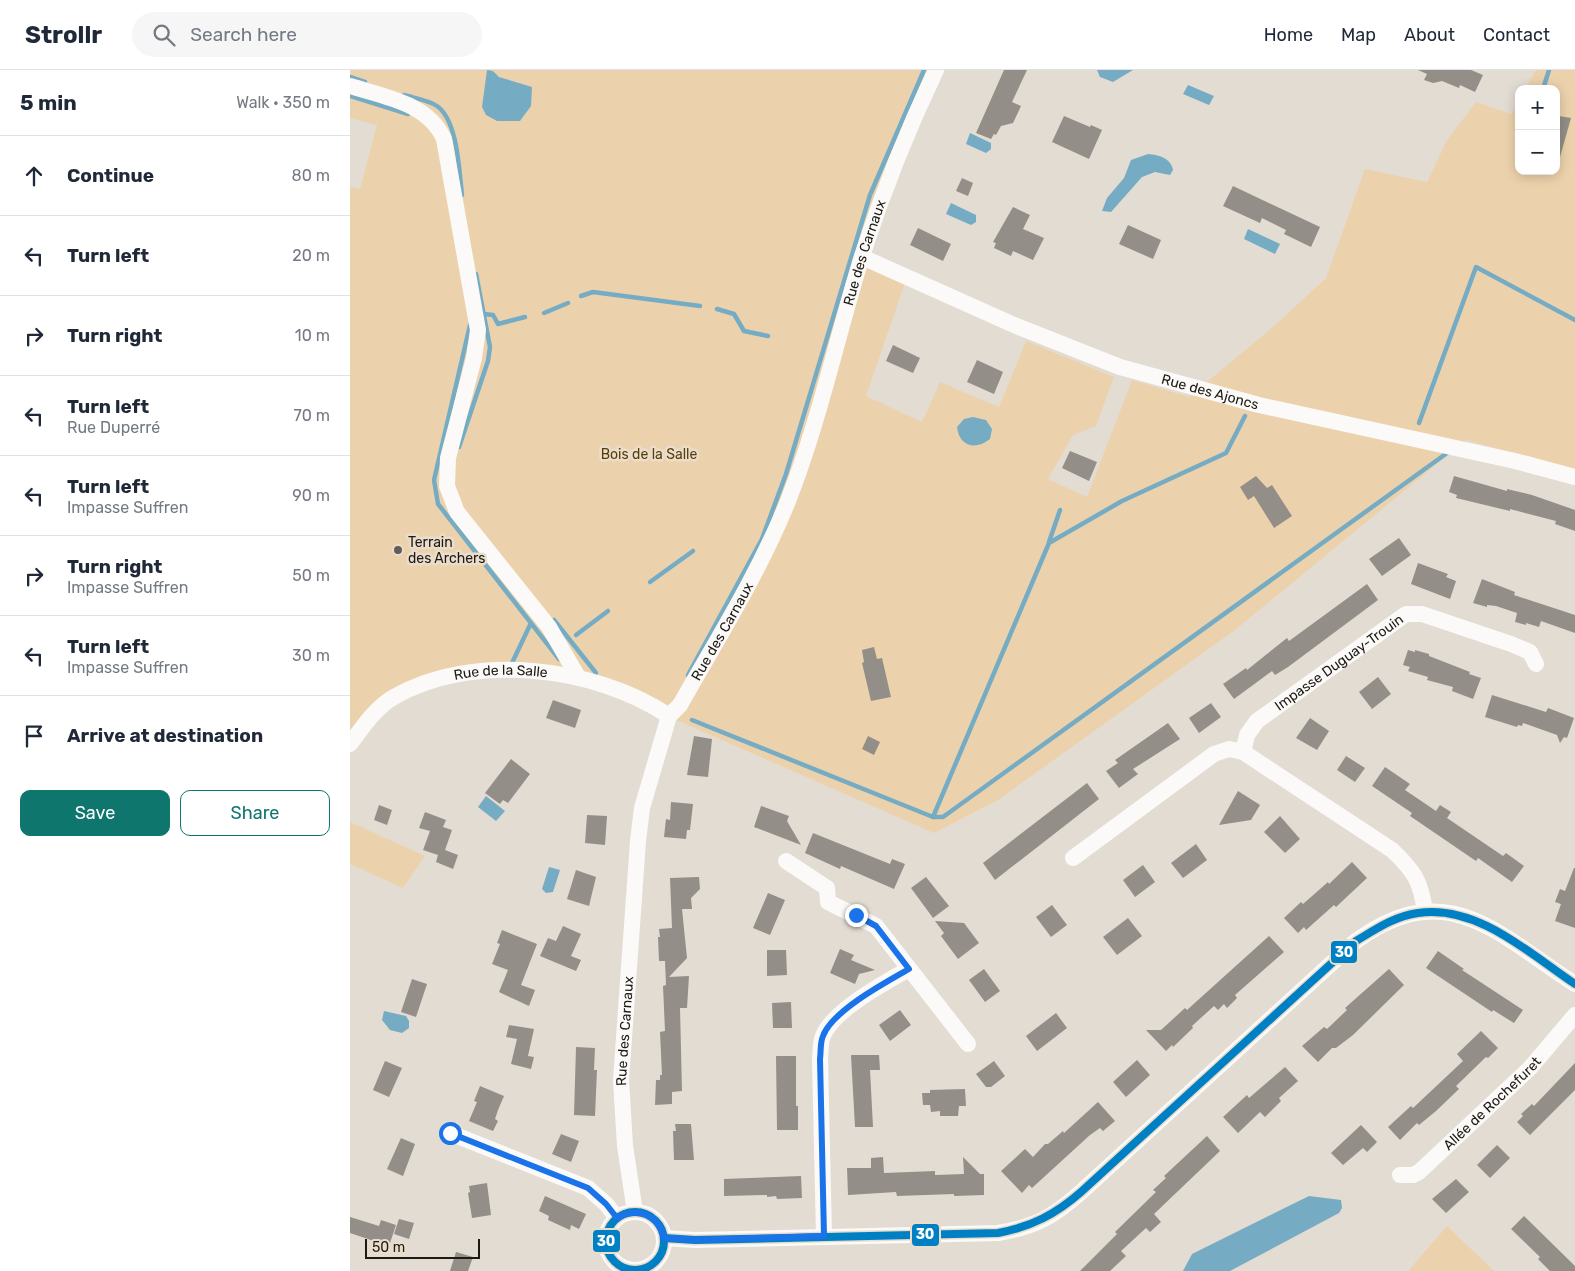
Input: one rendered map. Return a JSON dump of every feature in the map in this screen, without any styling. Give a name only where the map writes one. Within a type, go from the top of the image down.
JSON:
[{"type":"street","name":"Rue des Carnaux","points":[[635,1212],[625,1146],[621,1080],[641,816],[668,716],[680,705],[748,587],[780,519],[804,457],[862,257],[896,158],[936,70]]},
{"type":"street","points":[[350,86],[421,111],[439,126],[444,139],[478,330],[474,358],[448,458],[446,474],[449,493],[456,512],[549,627],[578,677]]},
{"type":"street","name":"Rue des Ajoncs","points":[[862,257],[1014,325],[1120,367],[1258,405],[1515,461],[1575,477]]},
{"type":"street","name":"Impasse Duguay-Trouin","points":[[1243,752],[1247,735],[1257,721],[1406,614],[1422,614],[1511,644],[1530,652],[1536,664]]},
{"type":"street","name":"Rue de la Salle","points":[[350,744],[366,723],[392,698],[431,680],[496,671],[550,672],[578,677],[657,708],[668,716]]},
{"type":"street","points":[[1073,858],[1214,754],[1229,749],[1243,752],[1392,850],[1417,877],[1425,912]]},
{"type":"street","points":[[786,861],[827,888],[828,902],[876,926],[968,1044]]},
{"type":"street","points":[[664,1238],[695,1240],[998,1233],[1024,1229],[1061,1210],[1356,941],[1389,921],[1425,912],[1451,912],[1480,921],[1575,984]]},
{"type":"street","points":[[824,1236],[820,1059],[823,1036],[831,1022],[867,994],[909,969]]},
{"type":"street","name":"Allée de Rochefuret","points":[[1400,1175],[1413,1175],[1420,1172],[1530,1068],[1575,1016]]},
{"type":"street","points":[[450,1133],[588,1188],[606,1204],[617,1218]]},
{"type":"street","points":[[635,1212],[643,1213],[656,1221],[664,1238],[663,1249],[655,1261],[639,1270],[609,1266],[610,1254],[606,1240],[608,1231],[617,1218],[635,1212]]},
{"type":"green space","name":"Bois de la Salle","points":[[350,70],[936,70],[862,257],[907,277],[866,396],[922,422],[940,382],[999,407],[1026,341],[1114,377],[1096,426],[1073,435],[1048,479],[1087,497],[1132,380],[1189,397],[1273,327],[1326,278],[1365,169],[1427,182],[1447,140],[1476,102],[1511,114],[1515,108],[1515,175],[1560,175],[1560,85],[1527,85],[1536,70],[1575,70],[1575,470],[1466,440],[1235,630],[998,800],[934,833],[578,677],[496,671],[392,698],[350,744],[350,187],[360,189],[377,125],[350,118]]},
{"type":"green space","points":[[350,822],[425,856],[403,888],[350,864]]},
{"type":"green space","points":[[1447,1226],[1494,1271],[1408,1271]]},
{"type":"water","points":[[487,70],[493,71],[499,77],[532,87],[531,106],[520,121],[497,121],[486,115],[482,107]]},
{"type":"water","points":[[1097,70],[1133,70],[1113,82],[1100,77]]},
{"type":"water","points":[[1188,85],[1214,96],[1209,105],[1183,94]]},
{"type":"water","points":[[970,133],[991,143],[991,149],[986,153],[966,144]]},
{"type":"water","points":[[1148,154],[1160,156],[1167,160],[1173,170],[1170,175],[1155,172],[1142,177],[1111,212],[1102,211],[1107,198],[1124,178],[1131,160]]},
{"type":"water","points":[[951,203],[976,215],[976,222],[971,225],[946,214]]},
{"type":"water","points":[[1248,229],[1280,244],[1275,254],[1244,239]]},
{"type":"water","points":[[973,417],[986,420],[992,429],[990,439],[979,445],[969,445],[961,439],[958,433],[957,427],[964,419]]},
{"type":"water","points":[[486,796],[505,811],[496,821],[478,807]]},
{"type":"water","points":[[549,867],[560,870],[553,892],[546,893],[542,889]]},
{"type":"water","points":[[384,1011],[406,1016],[409,1021],[409,1028],[402,1033],[390,1030],[382,1020]]},
{"type":"water","points":[[1309,1196],[1341,1200],[1342,1208],[1339,1213],[1230,1271],[1183,1271],[1192,1254]]},
{"type":"building","points":[[1004,70],[1027,70],[1012,102],[1021,106],[1013,123],[1001,126],[996,135],[994,134],[991,139],[976,133]]},
{"type":"building","points":[[1418,70],[1471,70],[1483,75],[1475,92],[1460,85],[1459,88],[1442,81],[1433,83],[1424,80],[1427,74]]},
{"type":"building","points":[[1064,116],[1102,130],[1089,159],[1052,142]]},
{"type":"building","points":[[1560,116],[1571,118],[1560,157]]},
{"type":"building","points":[[962,178],[973,183],[968,196],[956,191]]},
{"type":"building","points":[[1233,186],[1320,227],[1311,247],[1284,234],[1286,230],[1262,218],[1260,223],[1223,206]]},
{"type":"building","points":[[1013,207],[1030,215],[1023,229],[1044,238],[1033,260],[1013,251],[1011,256],[994,248],[996,243],[993,242]]},
{"type":"building","points":[[1128,225],[1161,240],[1153,259],[1119,244]]},
{"type":"building","points":[[918,228],[951,244],[943,261],[910,245]]},
{"type":"building","points":[[893,345],[920,358],[913,373],[886,361]]},
{"type":"building","points":[[977,360],[1003,372],[994,394],[967,382]]},
{"type":"building","points":[[1070,451],[1097,462],[1089,481],[1062,468]]},
{"type":"building","points":[[1256,476],[1267,488],[1272,485],[1292,516],[1274,528],[1254,496],[1248,500],[1240,487]]},
{"type":"building","points":[[1454,476],[1507,491],[1507,489],[1532,495],[1575,510],[1575,531],[1555,524],[1556,521],[1456,498],[1457,495],[1449,492]]},
{"type":"building","points":[[1399,538],[1411,555],[1382,576],[1369,559]]},
{"type":"building","points":[[1418,563],[1448,574],[1446,577],[1456,581],[1450,599],[1411,584]]},
{"type":"building","points":[[1482,579],[1515,592],[1514,595],[1575,615],[1575,633],[1541,621],[1539,627],[1515,622],[1517,613],[1496,606],[1487,605],[1487,607],[1473,603]]},
{"type":"building","points":[[1367,584],[1378,600],[1288,667],[1275,675],[1272,671],[1234,699],[1223,684],[1246,668],[1247,670],[1287,638],[1289,641]]},
{"type":"building","points":[[874,647],[877,659],[882,658],[891,697],[871,701],[862,663],[864,662],[862,650]]},
{"type":"building","points":[[1408,650],[1429,654],[1429,656],[1481,678],[1473,699],[1452,691],[1453,687],[1427,680],[1428,677],[1408,671],[1410,667],[1403,665]]},
{"type":"building","points":[[1378,677],[1391,694],[1372,709],[1359,692]]},
{"type":"building","points":[[1492,695],[1546,712],[1548,708],[1574,718],[1567,738],[1564,737],[1560,743],[1557,735],[1523,723],[1522,726],[1518,725],[1517,727],[1485,717]]},
{"type":"building","points":[[553,700],[581,710],[575,728],[546,718]]},
{"type":"building","points":[[1211,703],[1221,717],[1199,733],[1189,718]]},
{"type":"building","points":[[1310,718],[1329,731],[1317,750],[1296,738]]},
{"type":"building","points":[[1168,723],[1180,739],[1133,769],[1138,774],[1119,788],[1106,771],[1118,763],[1115,760]]},
{"type":"building","points":[[694,736],[712,739],[708,777],[687,775]]},
{"type":"building","points":[[868,736],[880,742],[874,755],[862,749]]},
{"type":"building","points":[[1346,756],[1365,768],[1355,782],[1337,770]]},
{"type":"building","points":[[511,759],[530,774],[508,803],[503,800],[500,804],[485,793]]},
{"type":"building","points":[[1385,767],[1410,784],[1405,790],[1436,811],[1440,805],[1451,812],[1447,818],[1503,856],[1506,853],[1524,866],[1512,882],[1478,858],[1476,861],[1410,816],[1412,813],[1372,786]]},
{"type":"building","points":[[1087,783],[1099,799],[995,880],[983,863]]},
{"type":"building","points":[[1238,791],[1260,805],[1251,820],[1219,825]]},
{"type":"building","points":[[671,802],[693,804],[690,830],[687,830],[686,839],[664,837],[666,819],[670,820]]},
{"type":"building","points":[[379,805],[392,810],[387,825],[374,820]]},
{"type":"building","points":[[761,806],[789,816],[787,821],[801,845],[754,827]]},
{"type":"building","points":[[425,812],[446,820],[443,827],[452,830],[445,850],[458,855],[453,869],[436,862],[438,855],[423,850],[430,831],[419,828]]},
{"type":"building","points":[[587,815],[607,816],[605,845],[585,843]]},
{"type":"building","points":[[1280,816],[1300,839],[1285,853],[1264,832]]},
{"type":"building","points":[[813,833],[890,864],[892,859],[905,864],[894,889],[841,866],[840,869],[805,853]]},
{"type":"building","points":[[1196,844],[1207,860],[1183,878],[1171,863]]},
{"type":"building","points":[[1352,862],[1367,878],[1336,907],[1334,905],[1306,930],[1304,927],[1298,933],[1284,918],[1301,902],[1303,904],[1328,882],[1329,884]]},
{"type":"building","points":[[1143,865],[1155,882],[1135,897],[1123,880]]},
{"type":"building","points":[[1574,868],[1575,928],[1555,921],[1561,904],[1555,902],[1560,889],[1565,891]]},
{"type":"building","points":[[576,870],[596,877],[589,906],[567,899]]},
{"type":"building","points":[[699,877],[700,889],[691,898],[692,909],[682,909],[687,958],[669,977],[689,976],[687,1008],[680,1008],[682,1091],[672,1092],[672,1104],[655,1105],[656,1080],[660,1080],[660,1075],[662,1075],[660,1032],[665,1031],[663,986],[666,985],[665,961],[659,961],[659,929],[672,928],[670,878]]},
{"type":"building","points":[[926,877],[949,906],[933,918],[911,888]]},
{"type":"building","points":[[768,893],[785,900],[770,935],[753,928]]},
{"type":"building","points":[[1052,905],[1067,925],[1051,937],[1036,917]]},
{"type":"building","points":[[1128,918],[1142,936],[1117,955],[1103,937]]},
{"type":"building","points":[[935,921],[964,923],[979,943],[958,959],[941,936],[944,933]]},
{"type":"building","points":[[563,926],[581,934],[571,956],[581,960],[576,971],[540,956],[548,938],[556,941]]},
{"type":"building","points":[[502,930],[537,944],[521,985],[535,990],[529,1006],[499,992],[508,970],[492,964],[500,944],[497,943]]},
{"type":"building","points":[[1269,936],[1284,952],[1235,995],[1237,998],[1227,1008],[1224,1004],[1218,1010],[1214,1006],[1173,1047],[1172,1045],[1166,1051],[1146,1030],[1161,1030],[1185,1008],[1187,1010]]},
{"type":"building","points":[[840,949],[854,955],[851,960],[875,970],[859,974],[855,984],[830,973]]},
{"type":"building","points":[[767,950],[786,950],[787,975],[767,976]]},
{"type":"building","points":[[1438,951],[1464,969],[1462,970],[1523,1010],[1514,1023],[1493,1010],[1492,1012],[1426,968]]},
{"type":"building","points":[[984,969],[1000,991],[985,1002],[969,980]]},
{"type":"building","points":[[1389,969],[1404,985],[1353,1035],[1336,1048],[1332,1048],[1318,1062],[1302,1046],[1324,1027],[1327,1029],[1347,1010],[1345,1008]]},
{"type":"building","points":[[412,979],[427,984],[416,1017],[401,1012]]},
{"type":"building","points":[[791,1002],[792,1028],[773,1028],[772,1003]]},
{"type":"building","points":[[900,1010],[911,1025],[890,1041],[879,1025]]},
{"type":"building","points":[[1056,1013],[1067,1028],[1037,1051],[1026,1036]]},
{"type":"building","points":[[509,1025],[534,1029],[528,1056],[534,1057],[531,1069],[511,1064],[517,1039],[506,1037]]},
{"type":"building","points":[[1481,1031],[1498,1048],[1456,1086],[1459,1089],[1436,1111],[1419,1125],[1417,1123],[1400,1140],[1388,1127],[1411,1106],[1413,1108],[1463,1061],[1457,1054]]},
{"type":"building","points":[[576,1047],[595,1048],[594,1070],[597,1070],[595,1116],[574,1115]]},
{"type":"building","points":[[851,1055],[879,1055],[880,1070],[870,1070],[873,1127],[855,1127]]},
{"type":"building","points":[[776,1056],[796,1056],[798,1130],[777,1130]]},
{"type":"building","points":[[1137,1060],[1150,1075],[1126,1097],[1113,1082]]},
{"type":"building","points":[[385,1061],[402,1068],[389,1097],[373,1090]]},
{"type":"building","points":[[994,1061],[1005,1076],[991,1087],[986,1087],[976,1074]]},
{"type":"building","points":[[1575,1063],[1575,1090],[1530,1135],[1517,1122],[1523,1116],[1521,1114],[1532,1104],[1534,1106]]},
{"type":"building","points":[[1285,1067],[1298,1081],[1279,1098],[1281,1101],[1265,1117],[1260,1112],[1238,1133],[1223,1117],[1247,1095],[1249,1098]]},
{"type":"building","points":[[480,1086],[504,1096],[495,1119],[498,1121],[493,1131],[469,1121],[477,1102],[474,1101]]},
{"type":"building","points":[[965,1089],[966,1106],[959,1106],[958,1116],[940,1116],[940,1111],[931,1112],[930,1105],[923,1105],[922,1093],[930,1093],[930,1090]]},
{"type":"building","points":[[1098,1102],[1115,1121],[1103,1131],[1100,1128],[1090,1135],[1032,1188],[1029,1185],[1022,1193],[1001,1171],[1025,1149],[1033,1157],[1045,1144],[1048,1144],[1063,1131],[1064,1133]]},
{"type":"building","points":[[675,1124],[691,1124],[694,1160],[674,1160],[673,1131],[676,1131]]},
{"type":"building","points":[[1361,1125],[1377,1142],[1367,1152],[1363,1148],[1343,1165],[1331,1153]]},
{"type":"building","points":[[561,1134],[579,1141],[571,1162],[552,1154]]},
{"type":"building","points":[[1207,1136],[1220,1151],[1154,1214],[1161,1222],[1150,1232],[1146,1228],[1121,1251],[1126,1256],[1110,1271],[1080,1271],[1117,1234],[1115,1232],[1156,1192],[1153,1190],[1166,1178],[1164,1176]]},
{"type":"building","points":[[401,1138],[415,1144],[403,1176],[387,1169]]},
{"type":"building","points":[[1497,1145],[1510,1158],[1490,1178],[1477,1165]]},
{"type":"building","points":[[883,1157],[884,1173],[935,1171],[935,1175],[964,1174],[963,1157],[980,1174],[984,1174],[984,1195],[897,1196],[896,1192],[848,1195],[847,1168],[871,1168],[871,1158]]},
{"type":"building","points":[[801,1176],[802,1198],[777,1199],[776,1196],[767,1197],[767,1195],[724,1196],[724,1179]]},
{"type":"building","points":[[1456,1179],[1469,1192],[1446,1213],[1432,1199]]},
{"type":"building","points":[[487,1183],[491,1215],[472,1218],[468,1193],[470,1192],[469,1186]]},
{"type":"building","points":[[545,1196],[586,1214],[579,1229],[571,1225],[570,1230],[548,1220],[549,1216],[539,1211]]},
{"type":"building","points":[[1524,1216],[1575,1266],[1575,1271],[1550,1271],[1538,1259],[1540,1257],[1511,1229]]},
{"type":"building","points":[[350,1217],[379,1226],[381,1220],[396,1225],[389,1246],[350,1233]]},
{"type":"building","points":[[399,1219],[414,1223],[409,1239],[394,1234]]},
{"type":"building","points":[[456,1252],[473,1257],[468,1271],[450,1271]]},
{"type":"waterway","points":[[688,675],[762,539],[786,474],[870,195],[924,70]]},
{"type":"waterway","points":[[1544,85],[1549,70]]},
{"type":"waterway","points":[[350,77],[365,82]]},
{"type":"waterway","points":[[404,95],[433,104],[444,113],[456,147],[462,195]]},
{"type":"waterway","points":[[350,96],[408,114]]},
{"type":"waterway","points":[[1419,423],[1476,267],[1575,320]]},
{"type":"waterway","points":[[459,447],[488,361],[490,347],[476,274]]},
{"type":"waterway","points":[[581,296],[593,292],[700,306]]},
{"type":"waterway","points":[[544,313],[568,303]]},
{"type":"waterway","points":[[717,309],[734,314],[744,331],[768,336]]},
{"type":"waterway","points":[[484,314],[493,315],[498,324],[525,317]]},
{"type":"waterway","points":[[470,325],[434,480],[438,504],[559,659]]},
{"type":"waterway","points":[[933,817],[1049,543],[1122,501],[1226,453],[1245,416]]},
{"type":"waterway","points":[[692,720],[933,817],[943,817],[1447,453]]},
{"type":"waterway","points":[[1049,542],[1060,510]]},
{"type":"waterway","points":[[650,582],[693,551]]},
{"type":"waterway","points":[[576,635],[608,611]]},
{"type":"waterway","points":[[554,620],[596,673]]},
{"type":"waterway","points":[[512,663],[530,625]]},
{"type":"transit line","name":"30","points":[[664,1238],[695,1240],[998,1233],[1042,1219],[1062,1207],[1081,1192],[1356,941],[1401,917],[1418,913],[1440,912],[1461,916],[1482,924],[1521,946],[1575,984]]},
{"type":"transit line","name":"30","points":[[635,1212],[651,1217],[659,1225],[664,1241],[659,1257],[651,1265],[635,1270],[619,1265],[611,1257],[606,1241],[611,1225],[619,1217],[635,1212]]},
{"type":"place","name":"Terrain des Archers","points":[[398,550]]},
{"type":"route","points":[[450,1133],[588,1188],[606,1204],[611,1213],[617,1218],[627,1213],[635,1212],[652,1217],[660,1226],[664,1238],[695,1240],[824,1236],[820,1059],[823,1036],[831,1022],[867,994],[909,969],[876,926],[856,915]]}]
